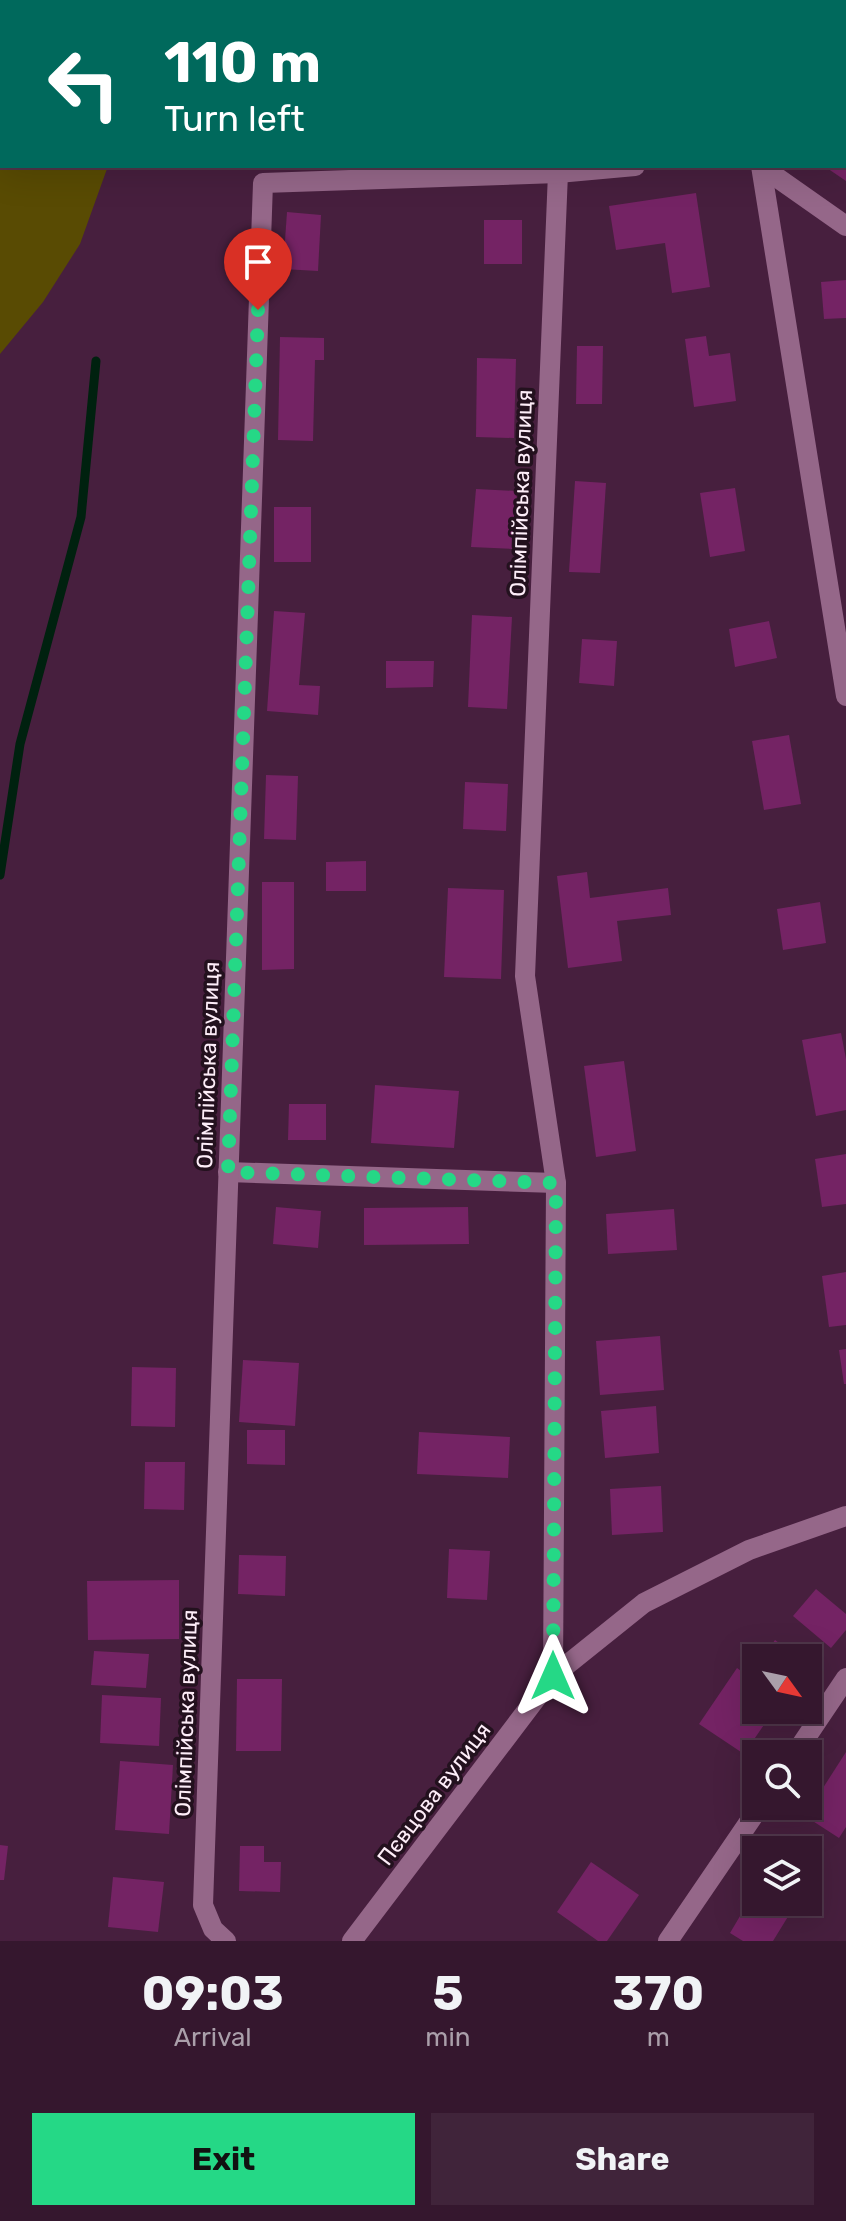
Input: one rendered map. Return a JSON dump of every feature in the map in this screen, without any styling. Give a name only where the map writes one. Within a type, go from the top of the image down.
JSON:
[{"type":"street","points":[[558,173],[613,168]]},
{"type":"street","points":[[762,168],[846,696]]},
{"type":"street","points":[[765,168],[846,226]]},
{"type":"street","name":"Олімпійська вулиця","points":[[226,1941],[213,1929],[203,1905],[263,183],[558,173],[525,976],[556,1183],[553,1676]]},
{"type":"street","points":[[228,1172],[556,1183]]},
{"type":"street","name":"Пєвцова вулиця","points":[[352,1941],[553,1676],[644,1603],[749,1550],[846,1516]]},
{"type":"street","points":[[804,1740],[846,1678]]},
{"type":"street","points":[[668,1941],[750,1820]]},
{"type":"shaded area","points":[[0,168],[107,168],[80,244],[43,302],[0,354]]},
{"type":"building","points":[[827,168],[846,168],[846,181]]},
{"type":"building","points":[[696,193],[710,287],[672,293],[665,243],[616,250],[609,206]]},
{"type":"building","points":[[287,212],[321,215],[318,271],[283,269]]},
{"type":"building","points":[[484,220],[522,220],[522,264],[484,264]]},
{"type":"building","points":[[846,280],[846,318],[824,319],[821,282]]},
{"type":"building","points":[[706,336],[709,356],[730,353],[736,401],[694,407],[685,339]]},
{"type":"building","points":[[280,337],[324,338],[324,360],[315,360],[313,441],[278,440]]},
{"type":"building","points":[[577,346],[603,346],[602,404],[576,404]]},
{"type":"building","points":[[477,358],[516,359],[514,438],[476,437]]},
{"type":"building","points":[[575,481],[606,483],[600,573],[569,572]]},
{"type":"building","points":[[735,488],[745,551],[710,557],[700,493]]},
{"type":"building","points":[[476,489],[517,491],[513,549],[471,547]]},
{"type":"building","points":[[274,507],[311,507],[311,562],[274,562]]},
{"type":"building","points":[[274,611],[305,613],[299,685],[320,686],[318,715],[267,711]]},
{"type":"building","points":[[472,615],[512,617],[507,709],[468,707]]},
{"type":"building","points":[[769,621],[777,658],[735,667],[729,629]]},
{"type":"building","points":[[582,639],[617,641],[614,686],[579,683]]},
{"type":"building","points":[[386,661],[434,661],[433,687],[386,688]]},
{"type":"building","points":[[789,735],[801,804],[764,810],[752,741]]},
{"type":"building","points":[[266,775],[298,776],[296,840],[264,839]]},
{"type":"building","points":[[465,782],[508,784],[506,831],[463,829]]},
{"type":"building","points":[[366,861],[366,891],[326,891],[326,862]]},
{"type":"building","points":[[587,872],[590,898],[668,888],[671,915],[617,921],[622,961],[568,968],[557,876]]},
{"type":"building","points":[[262,882],[294,882],[294,969],[262,970]]},
{"type":"building","points":[[448,888],[504,890],[501,979],[444,977]]},
{"type":"building","points":[[820,902],[826,943],[783,950],[777,909]]},
{"type":"building","points":[[841,1033],[846,1059],[846,1110],[816,1116],[802,1040]]},
{"type":"building","points":[[624,1061],[636,1151],[596,1157],[584,1066]]},
{"type":"building","points":[[375,1085],[459,1091],[454,1148],[371,1143]]},
{"type":"building","points":[[289,1104],[326,1104],[326,1140],[288,1140]]},
{"type":"building","points":[[846,1154],[846,1204],[822,1207],[815,1159]]},
{"type":"building","points":[[276,1207],[321,1211],[318,1248],[273,1244]]},
{"type":"building","points":[[468,1207],[469,1244],[364,1245],[364,1208]]},
{"type":"building","points":[[674,1209],[677,1250],[608,1254],[606,1214]]},
{"type":"building","points":[[846,1272],[846,1325],[829,1327],[822,1276]]},
{"type":"building","points":[[660,1336],[664,1390],[600,1395],[596,1341]]},
{"type":"building","points":[[846,1349],[846,1384],[844,1384],[839,1350]]},
{"type":"building","points":[[243,1360],[299,1363],[295,1426],[239,1422]]},
{"type":"building","points":[[132,1367],[176,1368],[175,1427],[131,1426]]},
{"type":"building","points":[[656,1406],[659,1453],[605,1458],[601,1411]]},
{"type":"building","points":[[247,1430],[285,1430],[285,1465],[247,1464]]},
{"type":"building","points":[[419,1432],[510,1437],[508,1478],[417,1474]]},
{"type":"building","points":[[145,1462],[185,1462],[184,1510],[144,1509]]},
{"type":"building","points":[[661,1486],[663,1532],[612,1535],[610,1489]]},
{"type":"building","points":[[449,1549],[490,1551],[487,1600],[447,1598]]},
{"type":"building","points":[[239,1555],[286,1556],[285,1596],[238,1594]]},
{"type":"building","points":[[179,1580],[179,1639],[88,1640],[87,1581]]},
{"type":"building","points":[[816,1589],[846,1614],[846,1630],[831,1648],[793,1616]]},
{"type":"building","points":[[94,1651],[149,1654],[146,1688],[91,1685]]},
{"type":"building","points":[[737,1668],[742,1672],[742,1724],[764,1724],[754,1740],[742,1740],[742,1753],[699,1724]]},
{"type":"building","points":[[237,1679],[282,1679],[281,1751],[236,1751]]},
{"type":"building","points":[[102,1695],[161,1698],[159,1746],[100,1743]]},
{"type":"building","points":[[846,1752],[846,1827],[839,1838],[811,1820],[822,1820],[822,1789]]},
{"type":"building","points":[[120,1761],[173,1765],[169,1834],[115,1830]]},
{"type":"building","points":[[0,1845],[8,1846],[4,1880],[0,1880]]},
{"type":"building","points":[[240,1846],[264,1846],[264,1862],[281,1862],[280,1892],[239,1891]]},
{"type":"building","points":[[591,1862],[639,1895],[607,1941],[598,1941],[557,1912]]},
{"type":"building","points":[[113,1877],[164,1882],[158,1932],[108,1927]]},
{"type":"building","points":[[742,1913],[742,1916],[788,1916],[773,1941],[743,1941],[730,1933]]},
{"type":"waterway","points":[[0,875],[20,744],[81,517],[96,361]]},
{"type":"route","points":[[258,310],[228,1172],[556,1183],[553,1676]]}]
